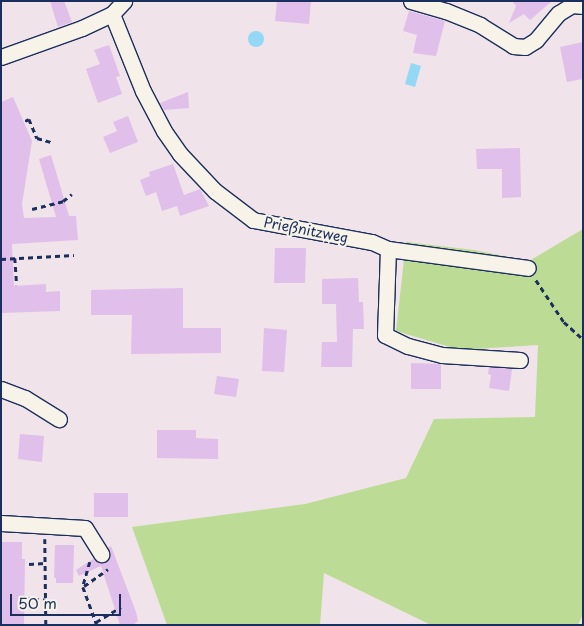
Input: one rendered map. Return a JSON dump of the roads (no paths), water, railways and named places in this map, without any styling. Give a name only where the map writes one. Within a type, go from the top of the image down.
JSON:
[{"type":"street","points":[[1,57],[63,37],[112,14],[124,1]]},
{"type":"street","points":[[411,1],[446,11],[480,24],[513,46],[525,47],[536,40],[559,13],[572,6],[583,6]]},
{"type":"street","name":"Prießnitzweg","points":[[112,14],[143,91],[164,131],[180,154],[215,191],[253,220],[372,242],[388,250],[528,268]]},
{"type":"street","points":[[388,250],[385,335],[408,346],[442,355],[520,360]]},
{"type":"street","points":[[1,389],[25,398],[59,419]]},
{"type":"street","points":[[1,523],[85,528],[99,551]]},
{"type":"water","points":[[253,31],[259,31],[264,36],[262,45],[253,47],[248,42],[248,36]]},
{"type":"water","points":[[411,63],[421,66],[415,87],[405,84]]}]
